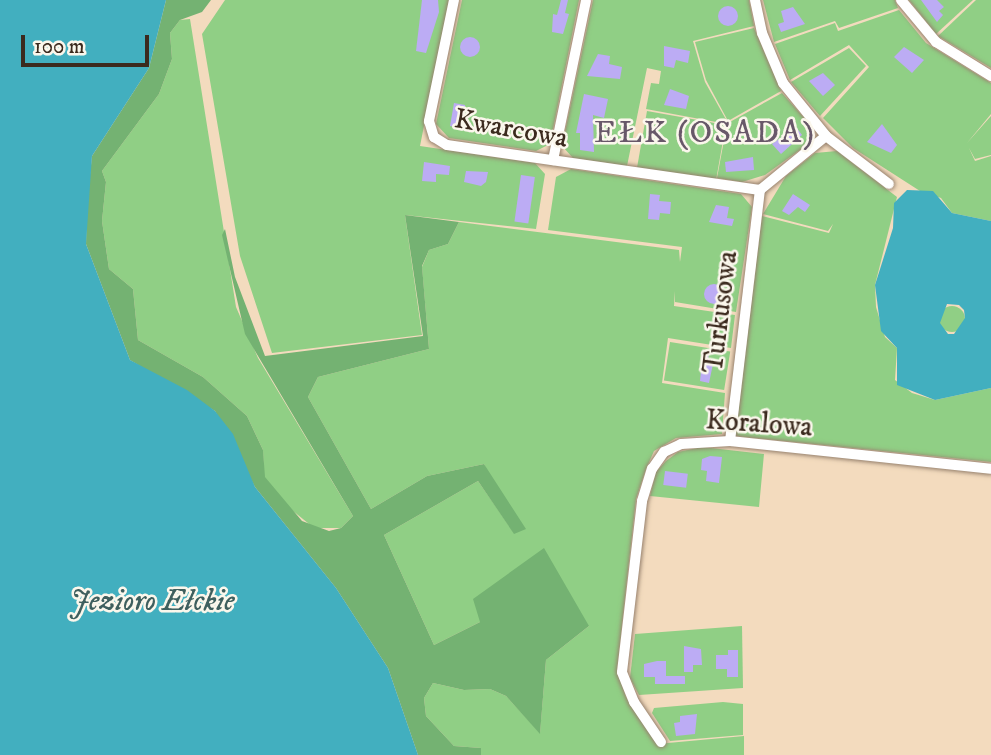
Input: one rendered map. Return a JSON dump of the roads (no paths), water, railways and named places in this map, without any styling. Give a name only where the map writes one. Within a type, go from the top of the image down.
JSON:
[{"type":"street","name":"Kwarcowa","points":[[454,0],[429,121],[433,137],[447,145],[760,190]]},
{"type":"street","points":[[553,160],[586,0]]},
{"type":"street","points":[[755,0],[762,33],[783,83],[826,136],[889,184]]},
{"type":"street","points":[[901,0],[936,42],[991,76]]},
{"type":"street","points":[[760,190],[826,136]]},
{"type":"street","name":"Turkusowa","points":[[730,441],[760,190]]},
{"type":"street","name":"Koralowa","points":[[661,742],[634,702],[622,672],[642,501],[652,469],[664,452],[681,444],[730,441],[991,469]]},
{"type":"water","name":"Jezioro Ełckie","points":[[0,0],[166,0],[149,68],[92,156],[86,244],[130,360],[187,390],[215,411],[233,434],[255,487],[336,588],[388,668],[418,755],[0,755]]},
{"type":"water","points":[[907,190],[933,191],[952,213],[991,221],[991,388],[935,400],[897,385],[897,348],[881,331],[875,285],[893,228],[894,203]],"holes":[[[947,304],[959,305],[964,310],[965,318],[954,334],[948,334],[940,323]]]},
{"type":"district","name":"EŁK (OSADA)","points":[[705,133]]}]
